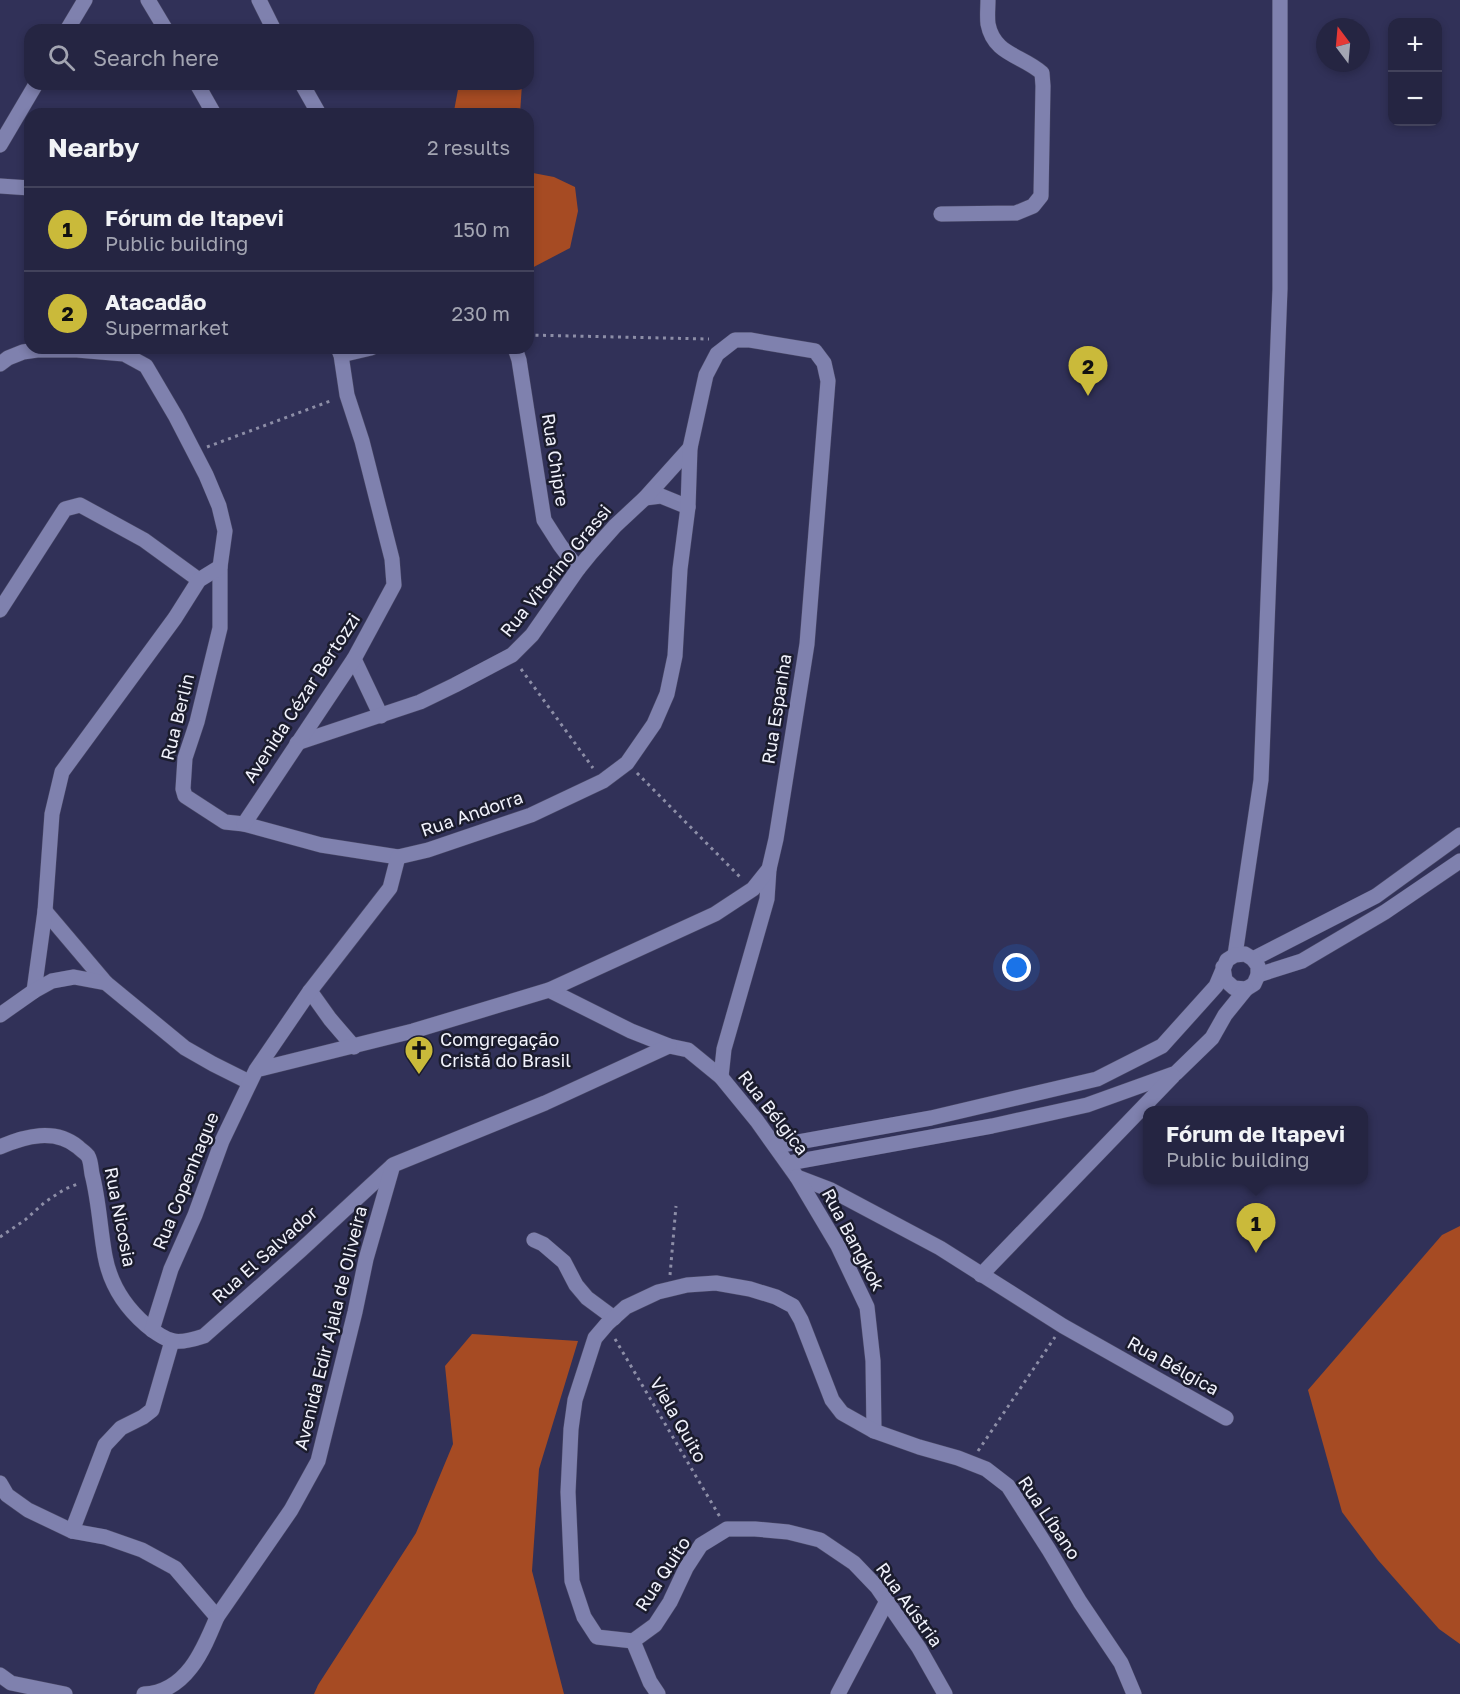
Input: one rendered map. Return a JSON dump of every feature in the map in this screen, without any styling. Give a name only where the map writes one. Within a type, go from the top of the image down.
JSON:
[{"type":"street","points":[[71,24],[85,0]]},
{"type":"street","points":[[148,0],[162,24]]},
{"type":"street","points":[[259,0],[271,24]]},
{"type":"street","points":[[942,214],[1016,213],[1033,206],[1041,196],[1042,73],[1035,66],[1009,53],[995,42],[988,23],[988,0]]},
{"type":"street","points":[[1235,955],[1261,780],[1280,289],[1280,0]]},
{"type":"street","points":[[0,145],[32,90]]},
{"type":"street","points":[[200,90],[211,108]]},
{"type":"street","points":[[305,90],[316,108]]},
{"type":"street","points":[[0,186],[24,188]]},
{"type":"street","name":"Rua Espanha","points":[[549,990],[715,914],[753,890],[769,869],[776,839],[807,644],[828,381],[824,363],[815,351],[750,340],[735,340]]},
{"type":"street","name":"Rua Andorra","points":[[398,857],[428,850],[531,815],[603,781],[627,763],[654,724],[667,694],[675,656],[680,569],[688,507],[690,447],[706,375],[717,354],[735,340]]},
{"type":"street","points":[[0,364],[24,352]]},
{"type":"street","points":[[34,991],[45,910],[52,814],[62,772],[175,618],[199,580],[220,567],[225,531],[219,506],[195,451],[146,366],[124,354]]},
{"type":"street","name":"Avenida Cézar Bertozzi","points":[[244,824],[354,659],[394,585],[392,559],[362,441],[347,395],[339,354]]},
{"type":"street","name":"Rua Chipre","points":[[517,354],[544,520],[578,569]]},
{"type":"street","name":"Rua Vitorino Grassi","points":[[297,743],[420,702],[512,655],[532,635],[578,569],[615,526],[645,498],[690,447]]},
{"type":"street","points":[[645,498],[661,496],[688,507]]},
{"type":"street","points":[[0,610],[65,509],[80,505],[144,540],[199,580]]},
{"type":"street","name":"Rua Berlin","points":[[220,567],[220,628],[197,722],[185,758],[183,789],[185,796],[225,822],[244,824],[321,845],[398,857]]},
{"type":"street","points":[[354,659],[381,716]]},
{"type":"street","points":[[1253,959],[1376,896],[1460,835]]},
{"type":"street","points":[[252,1076],[310,991],[390,888],[398,857]]},
{"type":"street","points":[[1258,975],[1302,961],[1385,912],[1460,861]]},
{"type":"street","points":[[721,1077],[724,1049],[767,900],[769,869]]},
{"type":"street","points":[[45,910],[106,983],[185,1048],[213,1064],[252,1076],[413,1032],[549,990]]},
{"type":"street","points":[[776,1146],[931,1118],[1097,1079],[1162,1046],[1216,986],[1227,960],[1235,955],[1245,954],[1253,959],[1258,966],[1258,975],[1254,984],[1246,988],[1225,1015],[1212,1038],[1144,1106]]},
{"type":"street","points":[[1223,968],[1225,980],[1234,988],[1246,988]]},
{"type":"street","points":[[0,1015],[52,981],[74,977],[106,983]]},
{"type":"street","name":"Rua Bélgica","points":[[549,990],[602,1017],[669,1046],[688,1050],[721,1077],[776,1146],[797,1177],[831,1190],[940,1248],[1063,1326],[1226,1418]]},
{"type":"street","points":[[310,991],[354,1047]]},
{"type":"street","points":[[393,1165],[545,1103],[669,1046]]},
{"type":"street","points":[[789,1164],[992,1126],[1087,1105],[1176,1073]]},
{"type":"street","name":"Rua Copenhague","points":[[152,1330],[171,1269],[195,1215],[222,1141],[252,1076]]},
{"type":"street","points":[[981,1275],[1143,1107]]},
{"type":"street","name":"Rua Nicosia","points":[[0,1147],[32,1136],[56,1135],[74,1144],[88,1157],[100,1214],[105,1257],[114,1285],[133,1313],[152,1330]]},
{"type":"street","name":"Rua El Salvador","points":[[172,1341],[187,1342],[204,1336],[302,1250],[393,1165]]},
{"type":"street","name":"Avenida Edir Ajala de Oliveira","points":[[144,1694],[157,1693],[172,1687],[184,1677],[206,1645],[217,1617],[291,1510],[318,1461],[366,1259],[393,1165]]},
{"type":"street","name":"Rua Bangkok","points":[[797,1177],[838,1246],[867,1307],[873,1361],[874,1431]]},
{"type":"street","points":[[534,1240],[543,1244],[564,1262],[576,1285],[610,1321]]},
{"type":"street","name":"Rua Líbano","points":[[671,1289],[687,1285],[716,1283],[768,1294],[793,1306],[801,1320],[832,1400],[842,1413],[874,1431],[986,1469],[1008,1486],[1121,1663],[1134,1694]]},
{"type":"street","points":[[658,1694],[650,1682],[633,1641],[597,1637],[584,1617],[572,1581],[568,1492],[575,1400],[595,1338],[626,1307],[658,1292],[671,1289]]},
{"type":"street","points":[[72,1531],[105,1445],[121,1428],[152,1410],[172,1341],[152,1330]]},
{"type":"street","points":[[0,1483],[7,1495],[28,1510],[72,1531],[105,1537],[142,1550],[175,1568],[217,1617]]},
{"type":"street","name":"Rua Aústria","points":[[727,1529],[788,1532],[820,1540],[854,1563],[887,1601],[919,1648],[945,1694]]},
{"type":"street","name":"Rua Quito","points":[[633,1641],[655,1625],[701,1545],[727,1529]]},
{"type":"street","points":[[838,1694],[887,1601]]},
{"type":"street","points":[[0,1675],[11,1683],[65,1694]]},
{"type":"path","points":[[534,334],[735,340]]},
{"type":"path","points":[[195,451],[347,395]]},
{"type":"path","points":[[512,655],[603,781]]},
{"type":"path","points":[[627,763],[753,890]]},
{"type":"path","points":[[0,1237],[65,1188],[93,1177]]},
{"type":"path","points":[[671,1289],[670,1266],[676,1206]]},
{"type":"path","name":"Viela Quito","points":[[610,1321],[727,1529]]},
{"type":"path","points":[[971,1463],[1063,1326]]},
{"type":"shaded area","points":[[458,90],[522,90],[520,108],[455,108]]},
{"type":"shaded area","points":[[534,173],[554,177],[575,187],[578,211],[570,248],[534,267]]},
{"type":"shaded area","points":[[1460,1226],[1460,1644],[1439,1629],[1378,1560],[1342,1512],[1308,1390],[1442,1235]]},
{"type":"shaded area","points":[[472,1334],[578,1341],[539,1469],[532,1571],[564,1694],[314,1694],[416,1533],[453,1444],[445,1366]]},
{"type":"place","name":"Atacadão","points":[[1088,396]]},
{"type":"place","name":"Comgregação Cristã do Brasil","points":[[419,1076]]},
{"type":"place","name":"Fórum de Itapevi","points":[[1256,1253]]}]
